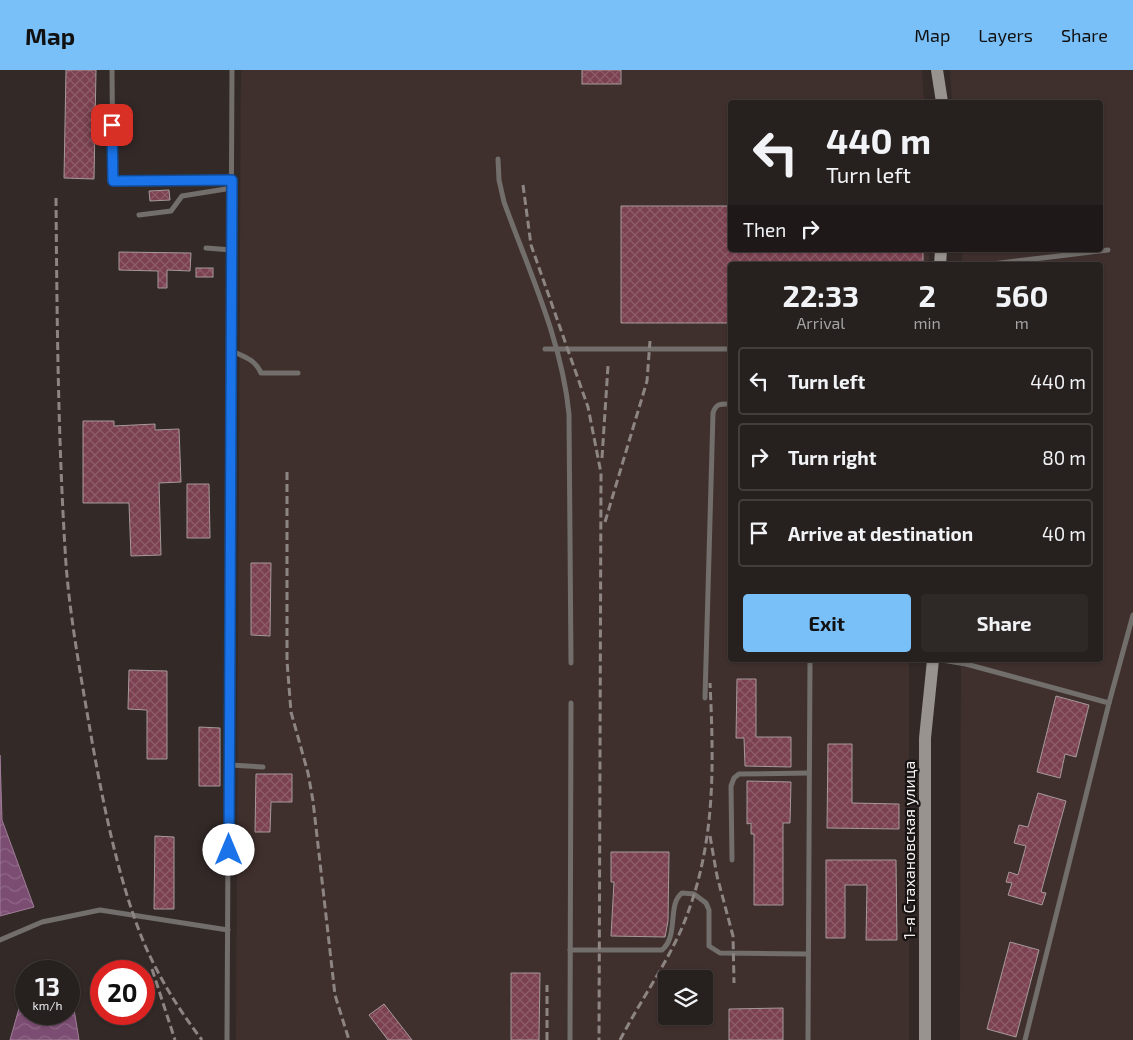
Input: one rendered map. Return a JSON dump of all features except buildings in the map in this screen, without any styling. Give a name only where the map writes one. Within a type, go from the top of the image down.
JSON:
[{"type":"main road","points":[[937,70],[942,100]]},
{"type":"main road","name":"1-я Стахановская улица","points":[[925,1040],[925,738],[933,662]]},
{"type":"lane","points":[[112,70],[113,181],[232,180]]},
{"type":"lane","points":[[227,1040],[230,765],[232,70]]},
{"type":"lane","points":[[498,159],[499,180],[504,202],[558,349],[567,390],[569,414],[571,663]]},
{"type":"lane","points":[[139,216],[171,211],[182,196],[232,188]]},
{"type":"lane","points":[[206,248],[232,250]]},
{"type":"lane","points":[[1103,251],[1108,250]]},
{"type":"lane","points":[[1009,262],[1091,252]]},
{"type":"lane","points":[[545,350],[728,350]]},
{"type":"lane","points":[[232,351],[250,360],[258,367],[261,373],[298,373]]},
{"type":"lane","points":[[704,698],[713,413],[714,407],[720,404],[728,404]]},
{"type":"lane","points":[[1025,1040],[1133,615]]},
{"type":"lane","points":[[808,1040],[810,662]]},
{"type":"lane","points":[[954,662],[1110,702]]},
{"type":"lane","points":[[570,1040],[571,703]]},
{"type":"lane","points":[[230,765],[263,767]]},
{"type":"lane","points":[[732,860],[731,786],[734,778],[739,774],[809,773]]},
{"type":"lane","points":[[570,950],[662,950],[670,940],[677,898],[682,893],[688,893],[706,902],[709,910],[709,946],[712,950],[720,954],[808,954]]},
{"type":"lane","points":[[0,940],[42,922],[100,910],[228,930]]},
{"type":"shaded area","points":[[241,70],[922,70],[924,100],[728,100],[728,252],[929,252],[929,262],[728,262],[728,662],[909,662],[909,1040],[236,1040]]},
{"type":"shaded area","points":[[950,70],[1133,70],[1133,1040],[960,1040],[961,662],[1103,662],[1103,262],[962,262],[962,252],[1103,252],[1103,100],[952,100]]},
{"type":"water","points":[[0,755],[2,820],[34,907],[0,916]]},
{"type":"water","points":[[15,1022],[15,1025],[77,1025],[79,1040],[10,1040]]},
{"type":"railway","points":[[523,185],[531,245],[588,407],[601,473],[599,1040]]},
{"type":"railway","points":[[56,198],[57,336],[63,519],[73,624],[89,724],[111,835],[134,918],[163,981],[177,1005],[202,1040]]},
{"type":"railway","points":[[605,522],[647,381],[650,341]]},
{"type":"railway","points":[[602,458],[608,366]]},
{"type":"railway","points":[[287,472],[287,661],[291,712],[308,773],[313,801],[335,995],[349,1040]]},
{"type":"railway","points":[[620,1040],[681,930],[701,869],[707,839],[712,778],[710,683]]},
{"type":"railway","points":[[710,836],[717,876],[733,936],[734,983]]},
{"type":"railway","points":[[155,978],[175,1040]]},
{"type":"railway","points":[[547,985],[547,1040]]},
{"type":"route","points":[[112,125],[113,181],[232,180],[229,850]]}]
